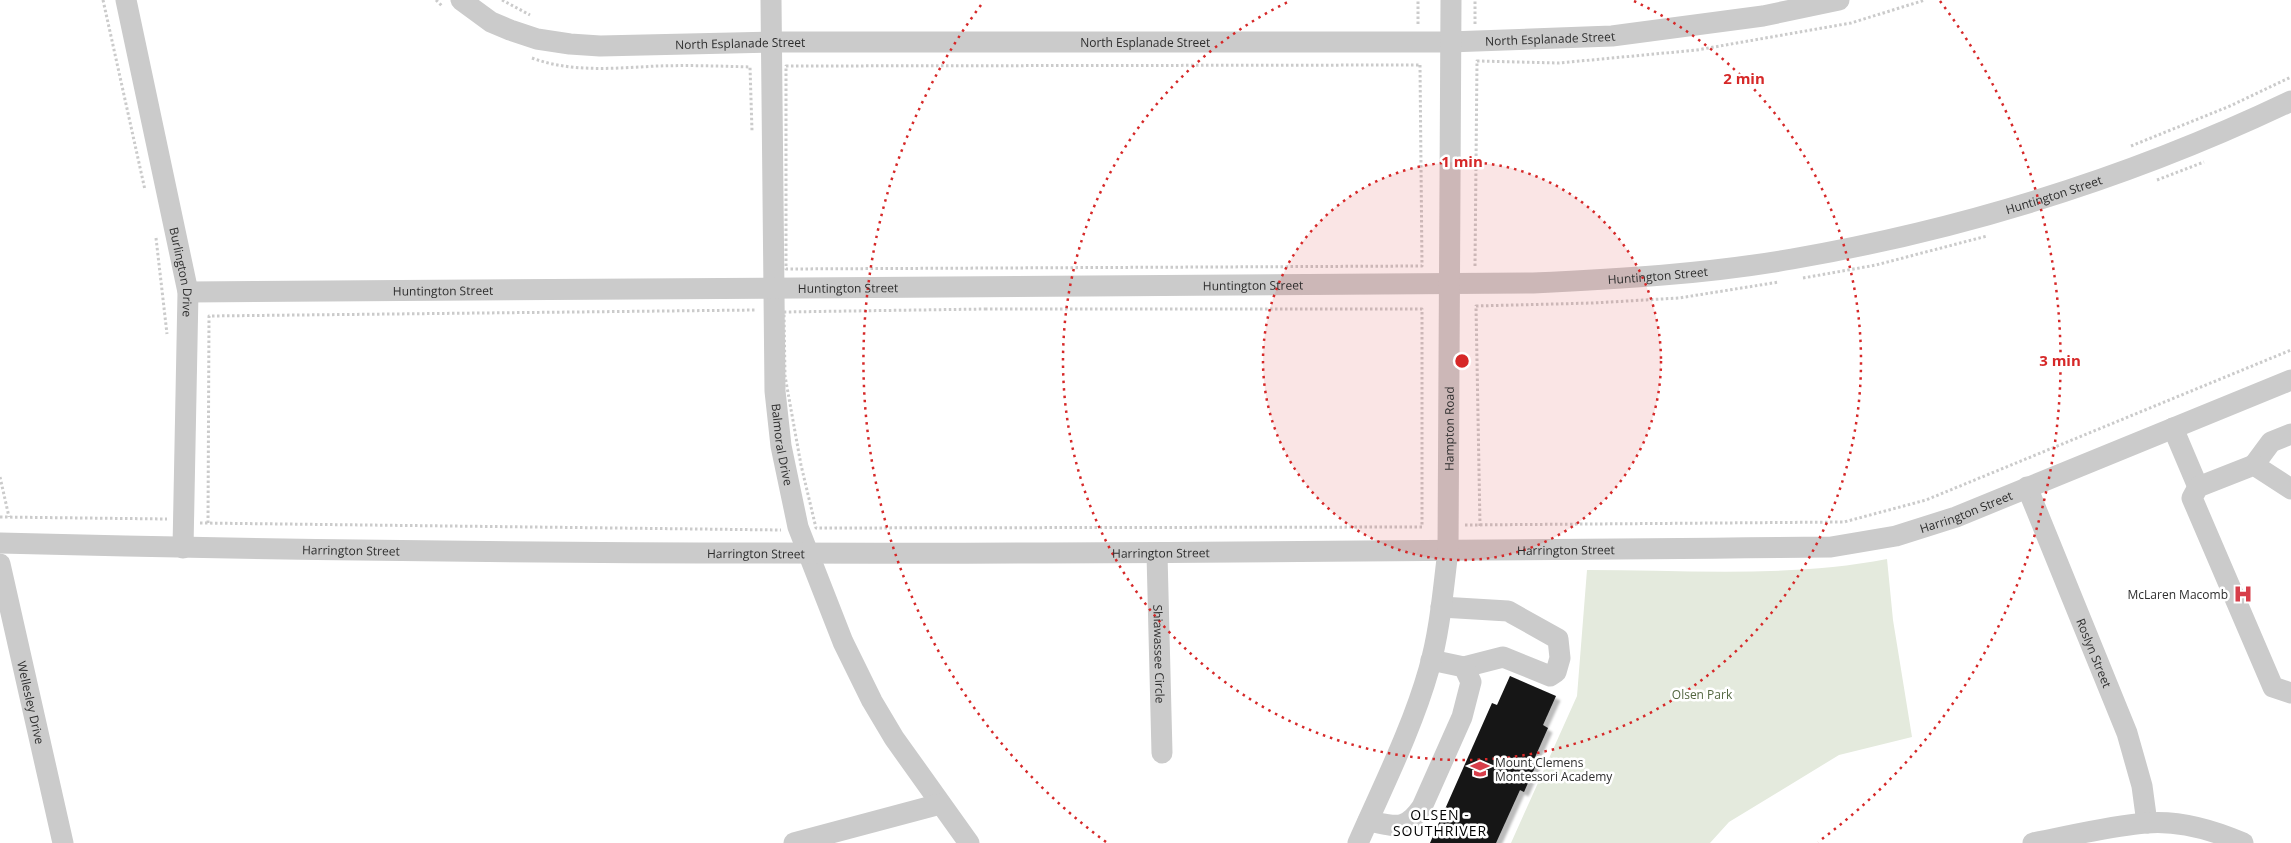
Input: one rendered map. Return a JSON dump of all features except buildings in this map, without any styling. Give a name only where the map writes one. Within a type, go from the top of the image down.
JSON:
[{"type":"street","name":"Burlington Drive","points":[[126,0],[188,292],[183,548]]},
{"type":"street","name":"Balmoral Drive","points":[[771,0],[772,288],[775,391],[781,446],[798,528],[843,642],[872,701],[894,738],[969,843]]},
{"type":"street","name":"Hampton Road","points":[[1358,843],[1407,732],[1431,660],[1441,607],[1448,551],[1449,42],[1451,0]]},
{"type":"street","name":"North Esplanade Street","points":[[454,6],[510,30],[537,39],[600,46],[770,42],[1449,42],[1612,36],[1764,16],[1838,0]]},
{"type":"street","name":"Huntington Street","points":[[188,292],[1533,283],[1693,272],[1791,259],[1892,239],[1979,217],[2103,178],[2237,125],[2291,100]]},
{"type":"street","name":"Harrington Street","points":[[0,544],[183,548],[809,555],[1157,554],[1831,547],[1896,536],[1956,516],[2291,380]]},
{"type":"street","points":[[2173,428],[2198,487]]},
{"type":"street","points":[[2291,434],[2271,442],[2254,465],[2198,487],[2192,498],[2273,687],[2291,693]]},
{"type":"street","points":[[2254,465],[2291,489]]},
{"type":"street","name":"Roslyn Street","points":[[2027,487],[2127,734],[2142,786],[2147,823]]},
{"type":"street","name":"Shiawassee Circle","points":[[1157,554],[1162,753]]},
{"type":"street","name":"Wellesley Drive","points":[[0,564],[64,843]]},
{"type":"street","points":[[1431,660],[1464,667],[1504,657],[1550,676],[1556,672],[1560,658],[1558,639],[1508,611],[1441,607]]},
{"type":"street","points":[[1368,821],[1395,826],[1412,820],[1422,807],[1462,717],[1471,682],[1464,667]]},
{"type":"street","points":[[794,843],[940,804]]},
{"type":"street","points":[[2033,843],[2147,823],[2176,824],[2203,828],[2243,843]]},
{"type":"path","points":[[103,0],[146,194]]},
{"type":"path","points":[[436,0],[454,6]]},
{"type":"path","points":[[1475,0],[1475,26]]},
{"type":"path","points":[[530,58],[549,64],[611,70],[658,66],[750,66],[752,135]]},
{"type":"path","points":[[1475,269],[1477,61]]},
{"type":"path","points":[[1420,65],[1422,266],[786,269],[786,66],[1420,65]]},
{"type":"path","points":[[2125,149],[2230,106],[2291,77]]},
{"type":"path","points":[[2148,184],[2210,159]]},
{"type":"path","points":[[155,232],[168,339]]},
{"type":"path","points":[[1800,278],[1876,265],[1990,235]]},
{"type":"path","points":[[1480,526],[1476,306],[1593,303],[1679,298],[1781,282]]},
{"type":"path","points":[[985,309],[1422,309],[1422,527],[816,528],[801,465],[785,376],[784,312],[985,309]]},
{"type":"path","points":[[756,319],[756,310],[209,316],[208,523],[783,530],[781,520]]},
{"type":"path","points":[[1462,525],[1844,522],[1926,500],[2291,350]]},
{"type":"path","points":[[0,477],[9,517]]},
{"type":"path","points":[[0,517],[170,519]]},
{"type":"green space","name":"Olsen Park","points":[[1887,559],[1893,620],[1912,737],[1839,755],[1729,822],[1710,843],[1511,843],[1577,696],[1587,570],[1775,571],[1813,569]]},
{"type":"place","name":"McLaren Macomb","points":[[2243,594]]},
{"type":"place","name":"Mount Clemens Montessori Academy","points":[[1480,769]]},
{"type":"district","name":"OLSEN - SOUTHRIVER","points":[[1440,822]]}]
